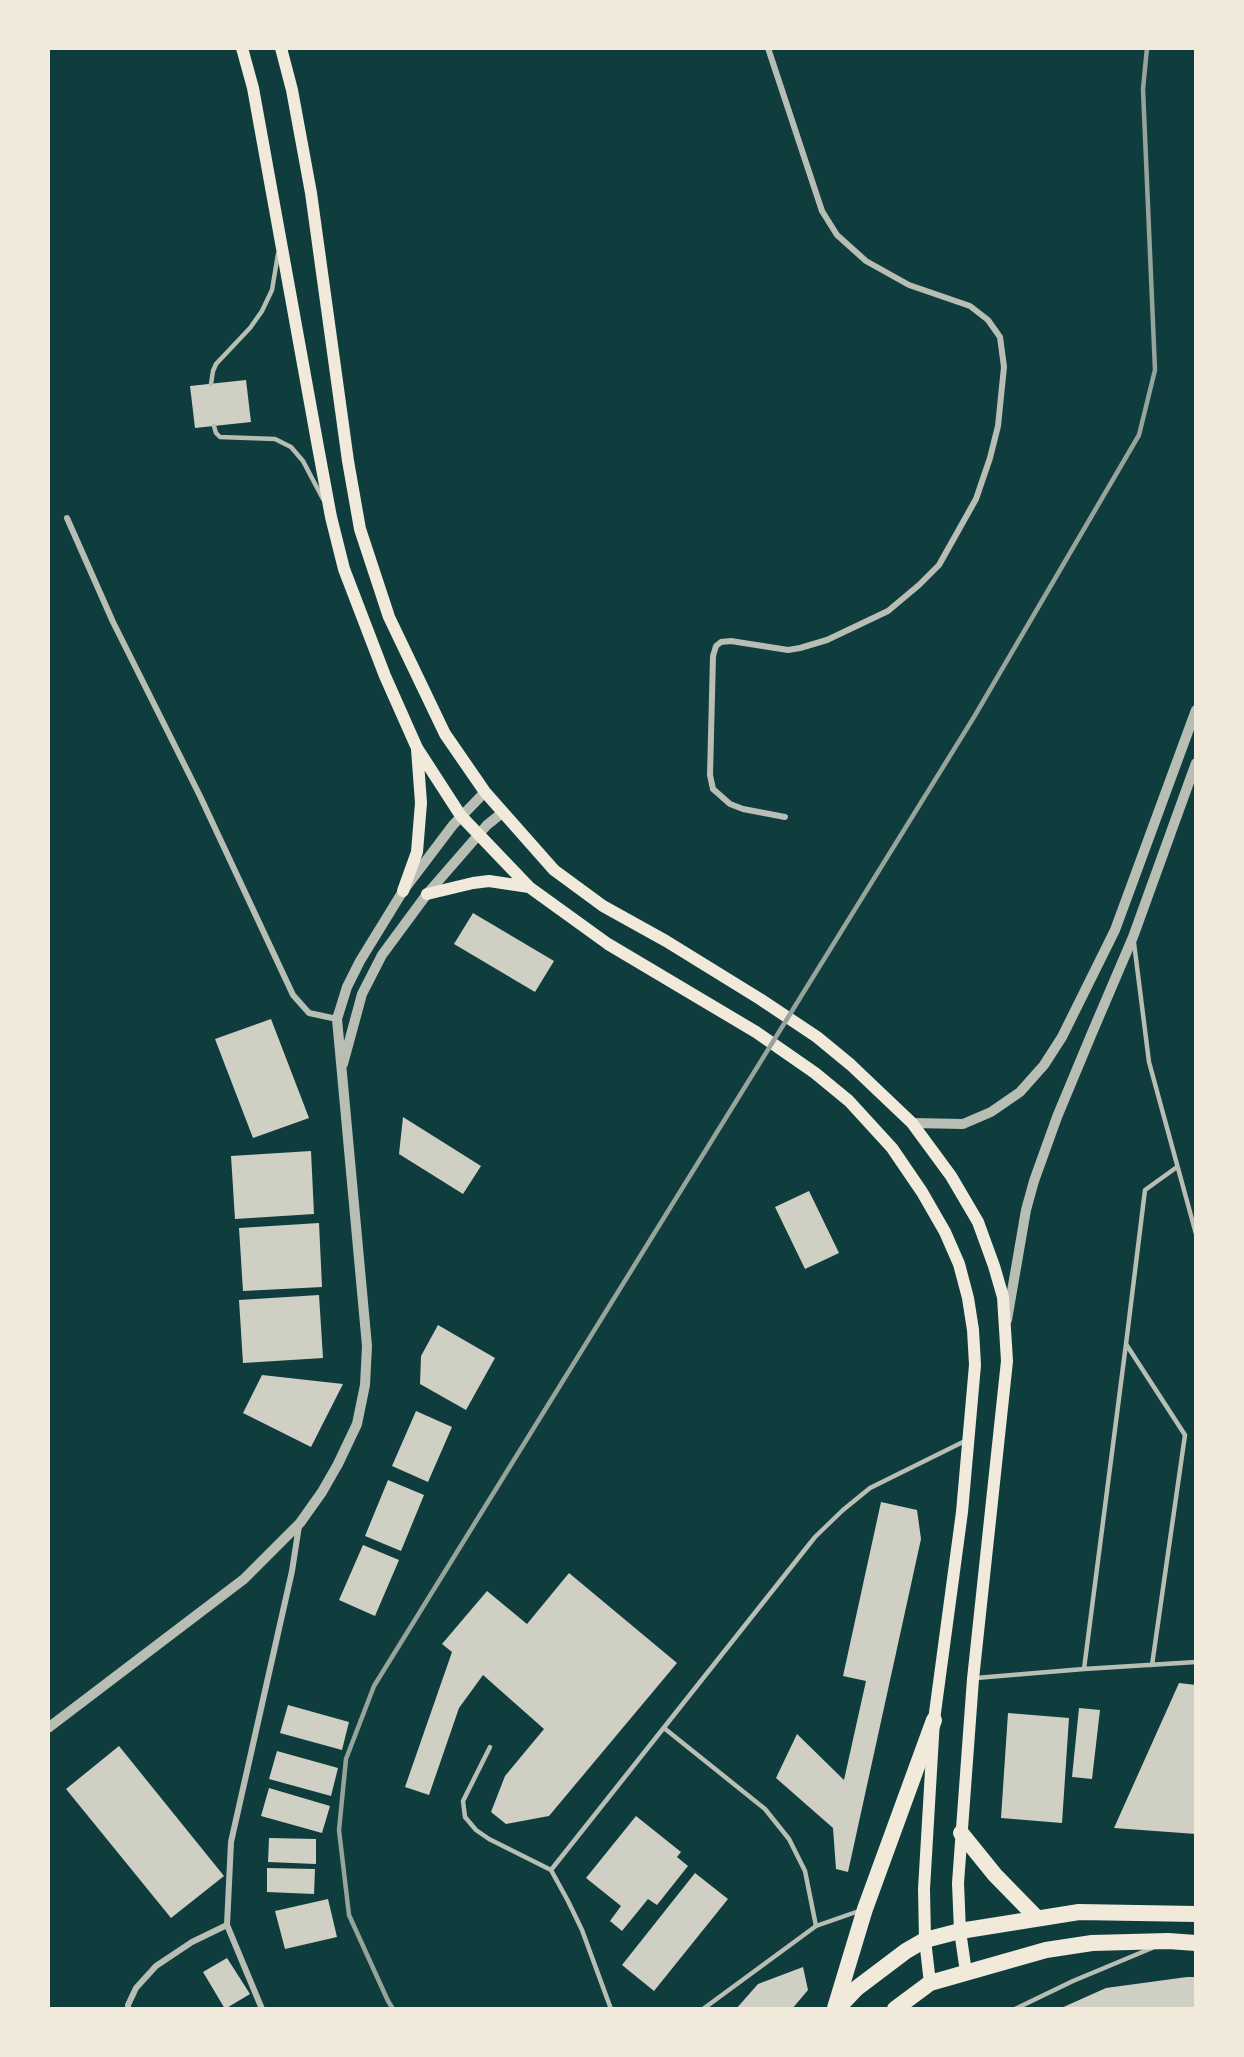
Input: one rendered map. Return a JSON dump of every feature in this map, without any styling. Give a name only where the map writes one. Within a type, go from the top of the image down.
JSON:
[{"type":"highway","points":[[836,2009],[865,1909],[934,1720]]},
{"type":"highway","points":[[961,1833],[995,1875],[1037,1918]]},
{"type":"highway","points":[[836,2009],[857,1988],[906,1951],[925,1940],[960,1931],[1079,1912],[1196,1914]]},
{"type":"highway","points":[[895,2009],[930,1983],[1046,1950],[1092,1943],[1168,1941],[1196,1943]]},
{"type":"main road","points":[[242,48],[253,88],[331,516],[344,568],[362,619],[384,676],[417,748],[461,816],[529,887],[608,944],[756,1032],[815,1073],[849,1101],[892,1148],[922,1192],[945,1232],[959,1264],[968,1298],[975,1365],[962,1512],[934,1720],[925,1847],[925,1940],[930,1983]]},
{"type":"main road","points":[[281,48],[292,90],[311,193],[348,461],[360,529],[389,616],[445,734],[502,813],[554,870],[572,885],[603,906],[666,941],[760,999],[816,1037],[850,1065],[912,1123],[951,1176],[978,1222],[994,1266],[1003,1298],[1007,1360],[973,1679],[961,1833],[958,1883],[960,1931],[966,1972]]},
{"type":"main road","points":[[403,891],[417,852],[421,803],[417,748]]},
{"type":"main road","points":[[427,894],[489,881],[529,887]]},
{"type":"street","points":[[768,48],[822,211],[837,235],[866,261],[909,285],[970,306],[988,320],[1000,337],[1004,367],[998,426],[990,458],[975,499],[939,565],[920,585],[888,611],[827,640],[788,650],[731,641],[721,642],[716,646],[713,656],[710,775],[713,789],[730,804],[743,809],[785,817]]},
{"type":"street","points":[[67,518],[113,622],[200,796],[293,995],[309,1013],[337,1019]]},
{"type":"street","points":[[912,1123],[963,1124],[992,1112],[1020,1092],[1044,1065],[1062,1037],[1115,930],[1196,710]]},
{"type":"street","points":[[1006,1329],[1026,1210],[1034,1181],[1057,1117],[1133,937],[1196,763]]},
{"type":"street","points":[[48,1728],[244,1579],[300,1523],[322,1492],[357,1424],[365,1385],[367,1346],[340,1073],[337,1019],[347,987],[360,961],[403,891],[461,816],[485,792]]},
{"type":"street","points":[[340,1073],[362,994],[387,947],[427,894],[478,836],[502,813]]},
{"type":"street","points":[[262,2009],[227,1925],[231,1842],[292,1571],[300,1523]]},
{"type":"street","points":[[128,2009],[136,1988],[156,1966],[192,1942],[227,1925]]},
{"type":"lane","points":[[211,384],[216,364],[250,328],[272,290],[277,269],[280,236]]},
{"type":"lane","points":[[214,426],[220,437],[274,439],[291,447],[303,461],[331,516]]},
{"type":"lane","points":[[1133,937],[1149,1062],[1196,1234]]},
{"type":"lane","points":[[1084,1669],[1145,1190],[1177,1167]]},
{"type":"lane","points":[[1126,1344],[1185,1435],[1152,1665]]},
{"type":"lane","points":[[551,1870],[814,1537],[870,1488],[967,1440]]},
{"type":"lane","points":[[973,1679],[1196,1662]]},
{"type":"lane","points":[[664,1728],[765,1809],[789,1839],[806,1871],[816,1926]]},
{"type":"lane","points":[[490,1747],[463,1801],[465,1817],[476,1830],[489,1839],[551,1870],[582,1929],[611,2009]]},
{"type":"lane","points":[[703,2009],[816,1926],[865,1909]]},
{"type":"lane","points":[[1015,2009],[1073,1981],[1168,1941]]},
{"type":"building","points":[[246,380],[251,422],[195,428],[190,386]]},
{"type":"building","points":[[473,913],[554,961],[535,992],[454,944]]},
{"type":"building","points":[[271,1019],[309,1118],[253,1138],[215,1039]]},
{"type":"building","points":[[403,1117],[481,1166],[463,1194],[399,1154]]},
{"type":"building","points":[[311,1151],[314,1214],[235,1219],[231,1156]]},
{"type":"building","points":[[809,1191],[839,1253],[805,1269],[775,1207]]},
{"type":"building","points":[[319,1223],[322,1287],[243,1291],[239,1228]]},
{"type":"building","points":[[319,1295],[323,1358],[243,1363],[239,1300]]},
{"type":"building","points":[[438,1325],[495,1358],[466,1410],[420,1384],[421,1356]]},
{"type":"building","points":[[262,1375],[343,1384],[311,1447],[243,1413]]},
{"type":"building","points":[[416,1411],[452,1427],[428,1482],[392,1466]]},
{"type":"building","points":[[388,1480],[424,1495],[401,1551],[365,1536]]},
{"type":"building","points":[[881,1502],[917,1510],[921,1539],[848,1872],[836,1869],[833,1828],[776,1778],[797,1734],[844,1780],[866,1681],[843,1676]]},
{"type":"building","points":[[363,1545],[399,1560],[375,1616],[339,1600]]},
{"type":"building","points":[[569,1573],[677,1663],[549,1816],[506,1824],[491,1812],[505,1776],[544,1729],[483,1675],[459,1708],[429,1795],[405,1787],[452,1652],[442,1644],[487,1591],[527,1624]]},
{"type":"building","points":[[1179,1683],[1196,1685],[1196,1834],[1114,1828]]},
{"type":"building","points":[[288,1705],[349,1722],[342,1750],[280,1733]]},
{"type":"building","points":[[1079,1708],[1100,1710],[1092,1779],[1072,1777]]},
{"type":"building","points":[[1008,1713],[1069,1718],[1062,1823],[1001,1818]]},
{"type":"building","points":[[119,1746],[224,1876],[171,1918],[66,1789]]},
{"type":"building","points":[[277,1751],[338,1768],[331,1796],[269,1779]]},
{"type":"building","points":[[269,1788],[330,1806],[322,1833],[261,1816]]},
{"type":"building","points":[[636,1816],[681,1852],[677,1857],[688,1866],[657,1905],[648,1899],[622,1931],[610,1921],[621,1906],[586,1878]]},
{"type":"building","points":[[269,1838],[316,1839],[316,1864],[268,1862]]},
{"type":"building","points":[[267,1868],[315,1869],[314,1894],[267,1892]]},
{"type":"building","points":[[695,1873],[728,1899],[654,1991],[622,1965]]},
{"type":"building","points":[[328,1899],[337,1937],[285,1949],[275,1911]]},
{"type":"building","points":[[227,1958],[250,1994],[225,2009],[203,1972]]},
{"type":"building","points":[[803,1967],[808,1990],[792,2009],[736,2009],[758,1984]]},
{"type":"building","points":[[1196,1977],[1196,2009],[1059,2009],[1106,1988]]},
{"type":"railway","points":[[393,2009],[349,1915],[339,1830],[346,1759],[374,1686],[974,717],[1139,435],[1155,370],[1143,89],[1147,48]]}]
